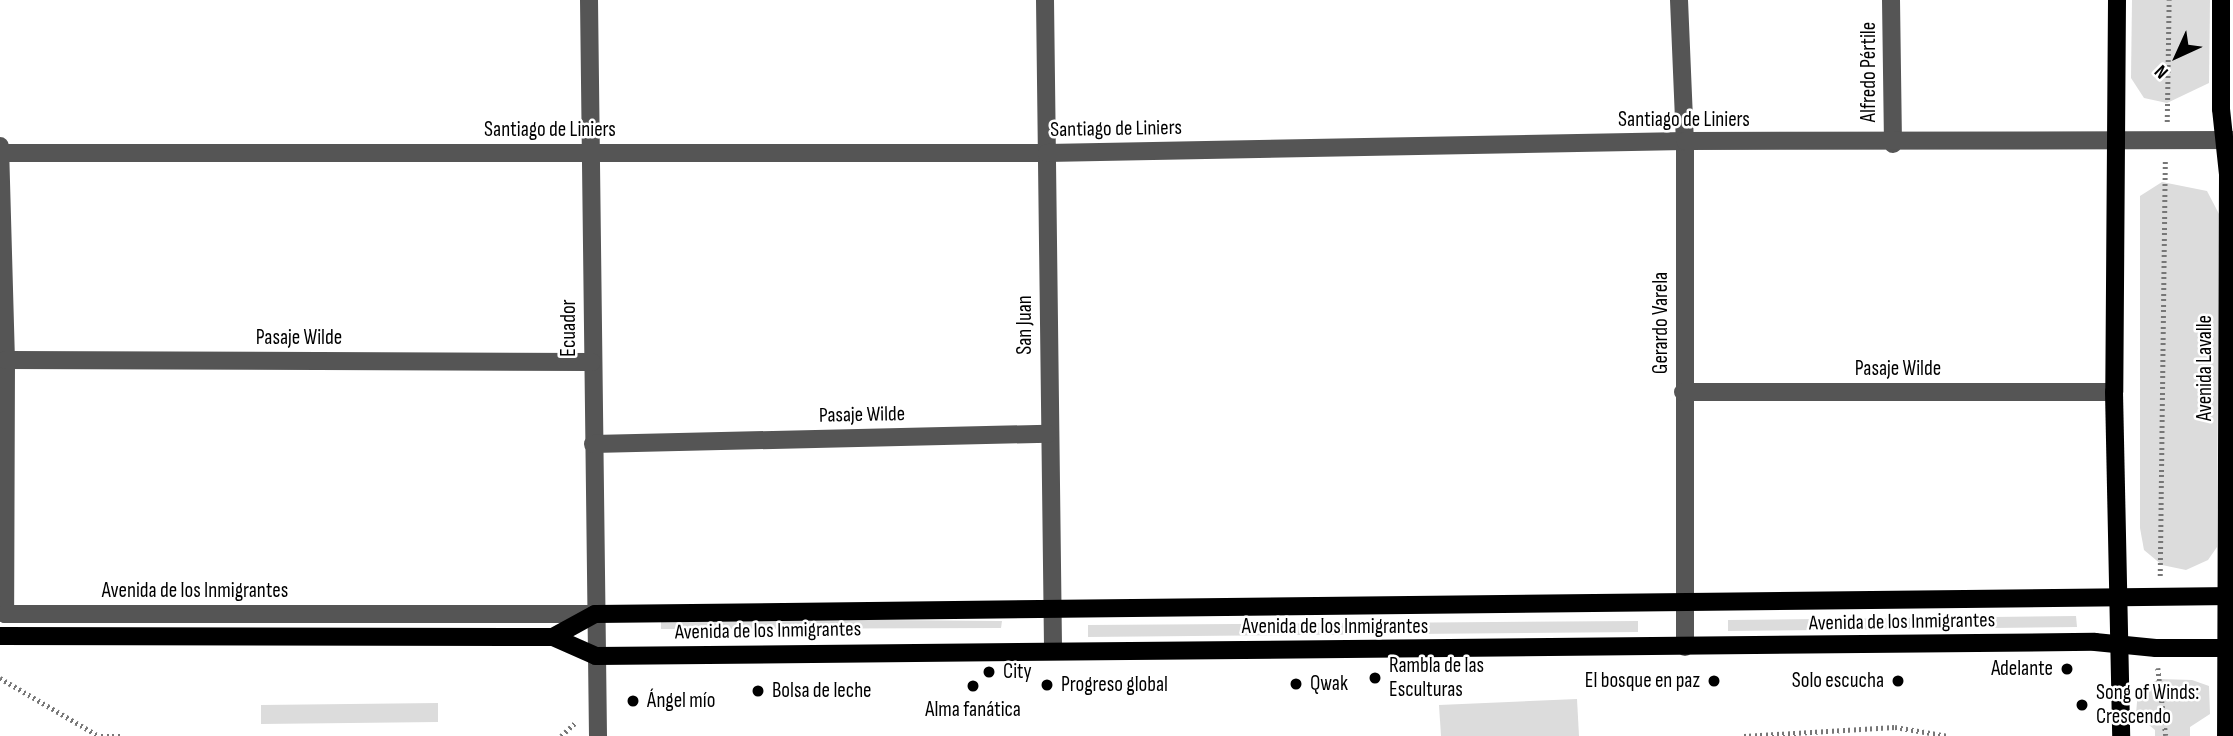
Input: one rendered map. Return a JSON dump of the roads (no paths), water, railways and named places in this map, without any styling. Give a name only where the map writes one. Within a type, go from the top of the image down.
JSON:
[{"type":"main road","points":[[2117,0],[2114,392],[2121,736]]},
{"type":"main road","name":"Avenida Lavalle","points":[[2221,0],[2228,141],[2230,596],[2226,736]]},
{"type":"main road","name":"Avenida de los Inmigrantes","points":[[553,637],[595,614],[2230,596]]},
{"type":"main road","name":"Avenida de los Inmigrantes","points":[[0,636],[553,637],[596,656],[1053,649],[1685,647],[2095,642],[2156,648],[2229,648]]},
{"type":"street","name":"Ecuador","points":[[589,0],[598,736]]},
{"type":"street","name":"San Juan","points":[[1045,0],[1048,434],[1053,649]]},
{"type":"street","name":"Gerardo Varela","points":[[1679,0],[1685,141],[1685,647]]},
{"type":"street","name":"Alfredo Pértile","points":[[1891,0],[1893,144]]},
{"type":"street","name":"Santiago de Liniers","points":[[1,153],[1047,153],[1685,141],[1893,144],[2228,141]]},
{"type":"street","points":[[0,146],[6,360]]},
{"type":"street","name":"Pasaje Wilde","points":[[6,360],[592,362]]},
{"type":"street","name":"Avenida de los Inmigrantes","points":[[6,360],[5,614],[595,614]]},
{"type":"street","name":"Pasaje Wilde","points":[[1683,392],[2114,392]]},
{"type":"street","name":"Pasaje Wilde","points":[[593,444],[1048,434]]},
{"type":"place","name":"Adelante","points":[[2067,669]]},
{"type":"place","name":"City","points":[[989,672]]},
{"type":"place","name":"Rambla de las Esculturas","points":[[1375,678]]},
{"type":"place","name":"El bosque en paz","points":[[1714,681]]},
{"type":"place","name":"Solo escucha","points":[[1898,681]]},
{"type":"place","name":"Qwak","points":[[1296,684]]},
{"type":"place","name":"Progreso global","points":[[1047,685]]},
{"type":"place","name":"Alma fanática","points":[[973,686]]},
{"type":"place","name":"Bolsa de leche","points":[[758,691]]},
{"type":"place","name":"Ángel mío","points":[[633,701]]},
{"type":"place","name":"Song of Winds: Crescendo","points":[[2082,705]]}]
